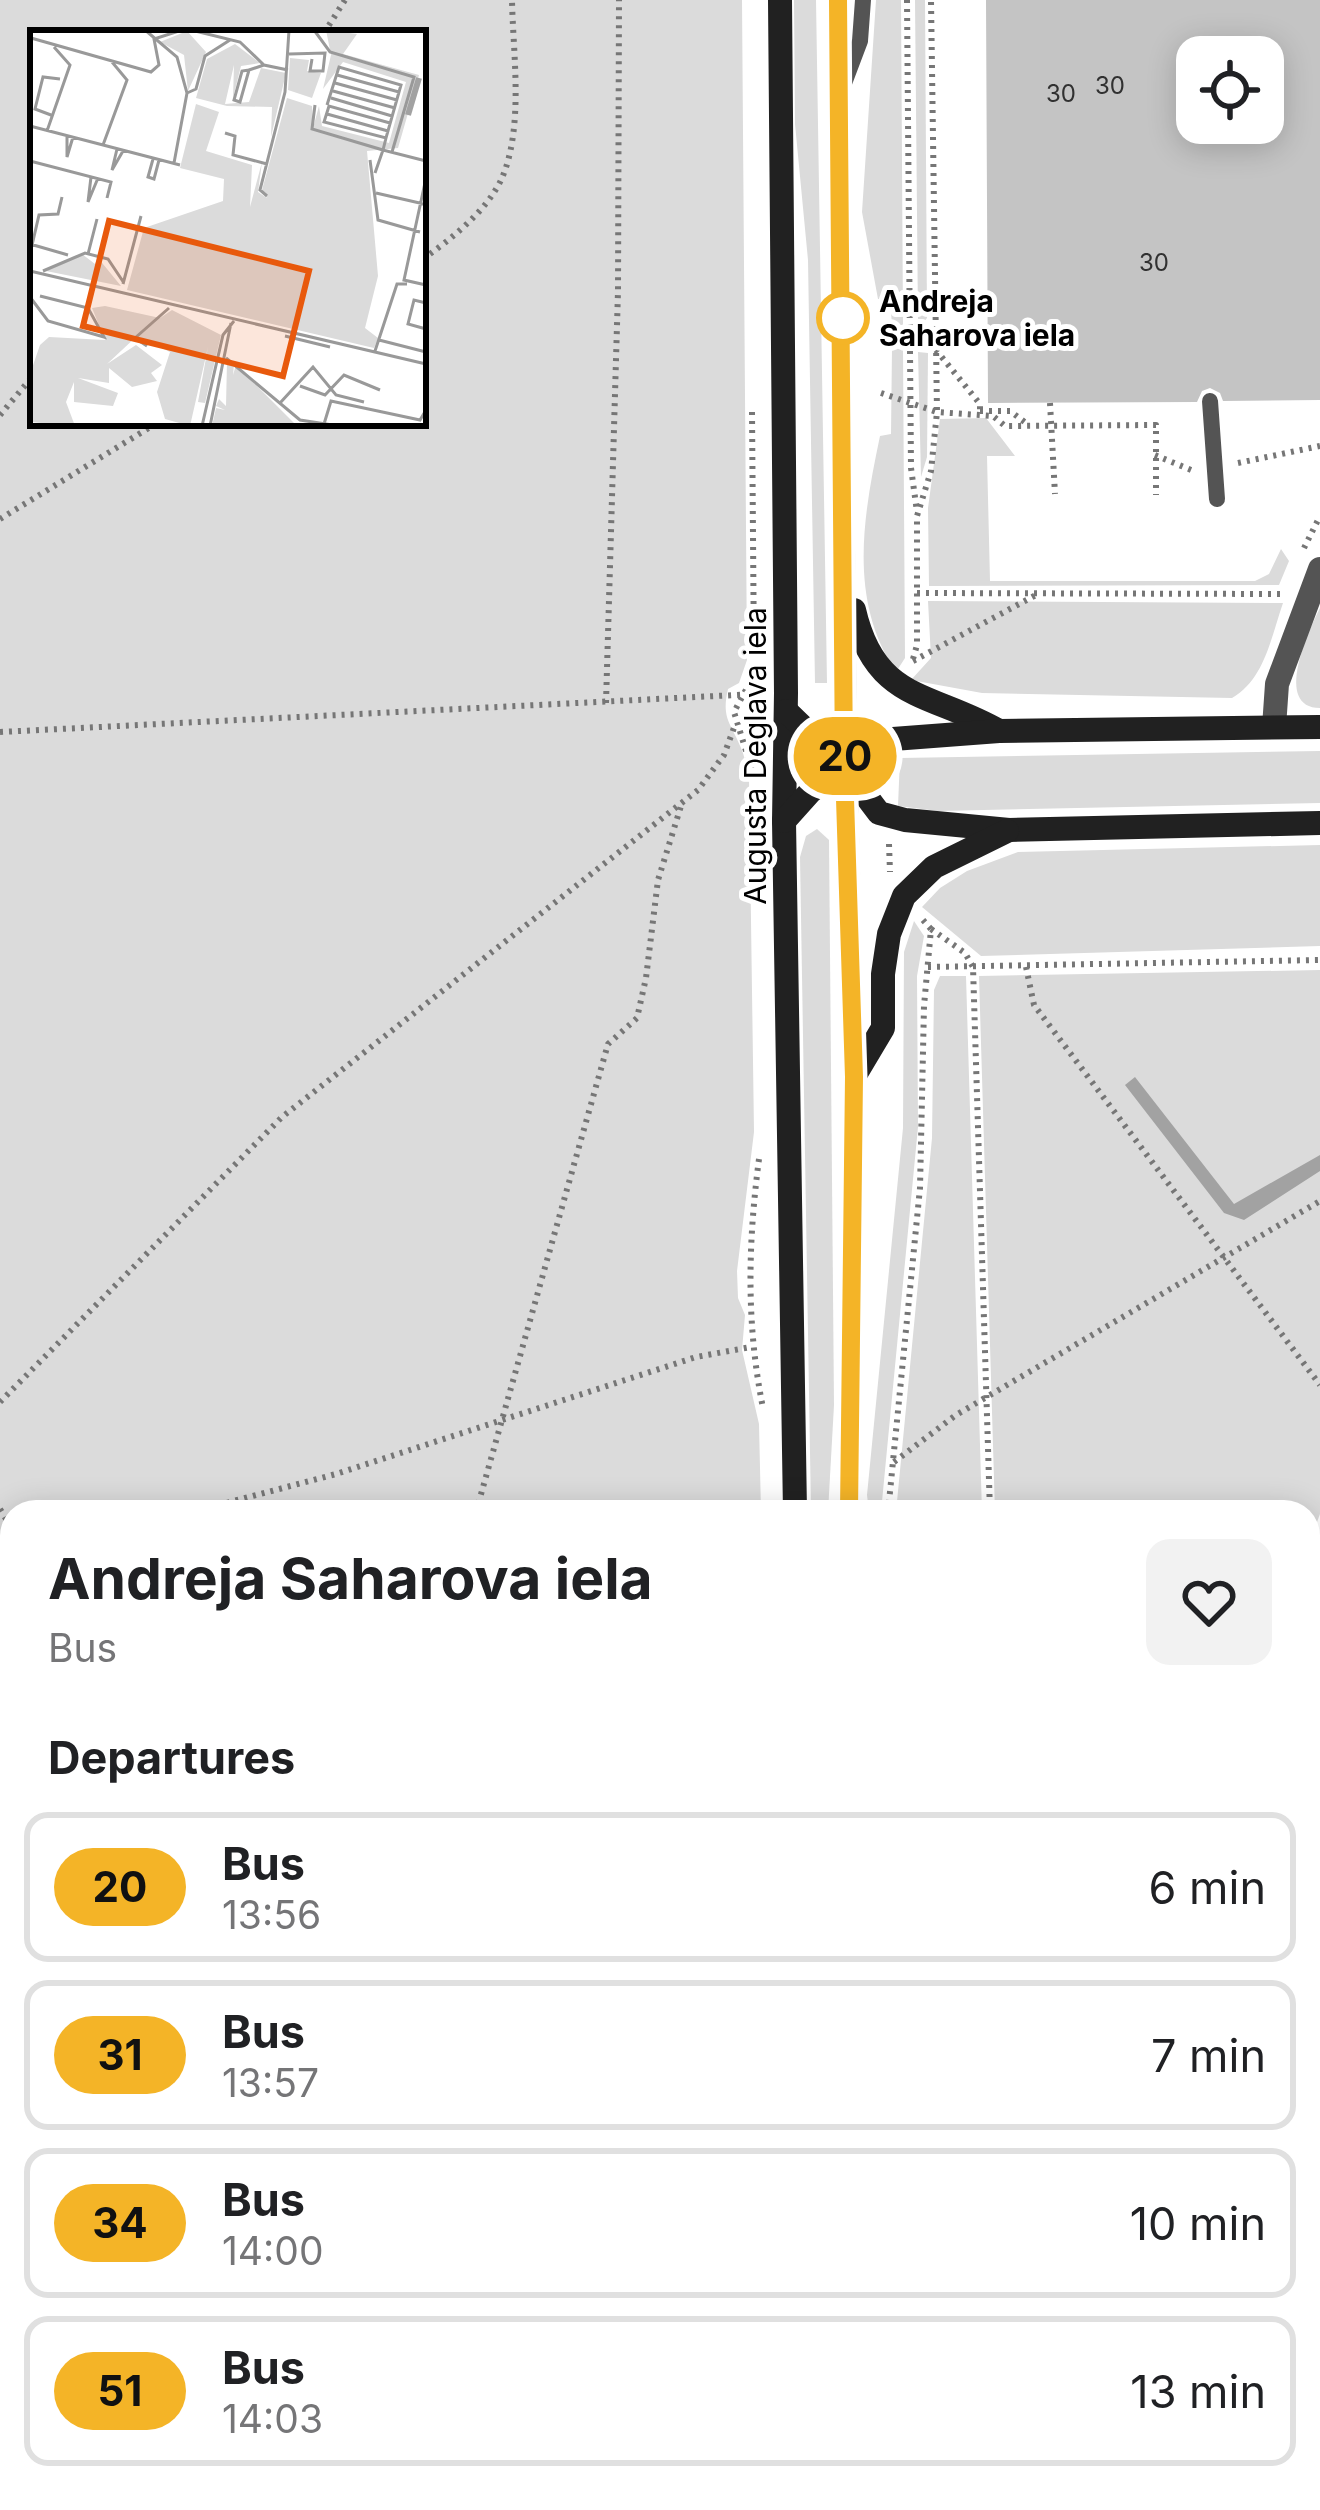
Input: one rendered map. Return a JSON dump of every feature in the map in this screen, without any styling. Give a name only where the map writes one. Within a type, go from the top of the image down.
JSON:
[{"type":"main road","name":"Augusta Deglava iela","points":[[780,0],[784,821],[795,1500]]},
{"type":"main road","points":[[838,0],[844,768],[854,1077],[849,1500]]},
{"type":"main road","points":[[845,574],[858,630],[895,685],[919,699],[963,711],[999,731]]},
{"type":"main road","points":[[786,711],[844,768],[879,813],[905,820],[1010,830],[1320,823]]},
{"type":"main road","points":[[784,821],[810,792],[871,743],[999,731],[1320,727]]},
{"type":"main road","points":[[854,1077],[883,1028],[889,934],[904,896],[934,867],[1010,830]]},
{"type":"street","points":[[1274,727],[1277,684],[1320,569]]},
{"type":"lane","points":[[841,93],[860,41],[863,0]]},
{"type":"lane","points":[[1210,401],[1217,499]]},
{"type":"path","points":[[326,30],[345,0]]},
{"type":"path","points":[[426,257],[464,225],[503,176],[514,91],[512,0]]},
{"type":"path","points":[[606,703],[618,291],[619,0]]},
{"type":"path","points":[[908,0],[911,468],[917,516],[913,662]]},
{"type":"path","points":[[917,516],[931,471],[937,412],[931,0]]},
{"type":"path","points":[[880,339],[910,338],[936,344],[980,404],[980,413]]},
{"type":"path","points":[[0,415],[30,380]]},
{"type":"path","points":[[881,392],[937,412],[1010,411],[1029,426]]},
{"type":"path","points":[[1049,403],[1055,494]]},
{"type":"path","points":[[752,404],[754,658],[748,686],[734,712],[755,782]]},
{"type":"path","points":[[980,413],[1005,426],[1156,425],[1156,495]]},
{"type":"path","points":[[0,519],[152,426]]},
{"type":"path","points":[[917,593],[1309,595]]},
{"type":"path","points":[[902,675],[913,662],[1040,593]]},
{"type":"path","points":[[0,732],[756,694]]},
{"type":"path","points":[[0,1402],[282,1118],[698,790],[724,755],[735,725]]},
{"type":"path","points":[[479,1500],[608,1044],[637,1018],[658,880],[682,803]]},
{"type":"path","points":[[890,828],[892,880]]},
{"type":"path","points":[[918,914],[965,953],[973,967],[990,1500]]},
{"type":"path","points":[[889,1500],[920,1188],[931,928]]},
{"type":"path","points":[[927,967],[1320,959]]},
{"type":"path","points":[[1026,967],[1034,1005],[1320,1385]]},
{"type":"path","points":[[760,1149],[749,1232],[751,1347],[766,1424]]},
{"type":"path","points":[[892,1464],[956,1415],[1320,1201]]},
{"type":"path","points":[[237,1500],[336,1474],[696,1357],[751,1347]]},
{"type":"shaded area","points":[[0,0],[742,0],[747,660],[739,683],[728,689],[726,707],[749,778],[754,1132],[737,1271],[738,1298],[745,1315],[742,1350],[759,1424],[761,1500],[0,1500]]},
{"type":"shaded area","points":[[794,0],[816,0],[827,683],[815,683],[808,260],[795,124]]},
{"type":"shaded area","points":[[876,0],[901,0],[903,325],[892,325],[890,299],[878,299],[862,212]]},
{"type":"shaded area","points":[[915,0],[925,0],[927,318],[923,323],[918,320]]},
{"type":"shaded area","points":[[892,348],[903,349],[905,658],[896,672],[871,616],[864,557],[880,436],[891,434]]},
{"type":"shaded area","points":[[918,352],[928,353],[927,457],[921,477]]},
{"type":"shaded area","points":[[986,418],[1015,456],[987,456],[990,581],[1255,581],[1269,574],[1281,549],[1289,561],[1279,585],[929,586],[928,508],[940,419]]},
{"type":"shaded area","points":[[928,601],[1283,603],[1259,669],[1232,698],[982,693],[911,680],[931,658]]},
{"type":"shaded area","points":[[1320,608],[1320,708],[1306,705],[1298,696],[1296,682],[1302,650]]},
{"type":"shaded area","points":[[1320,751],[1320,803],[938,811],[898,806],[900,758]]},
{"type":"shaded area","points":[[817,829],[829,840],[834,1405],[829,1500],[811,1500],[800,857],[806,836]]},
{"type":"shaded area","points":[[1320,845],[1320,946],[981,956],[922,907],[967,871],[1018,852]]},
{"type":"shaded area","points":[[914,921],[924,936],[917,976],[918,1127],[882,1500],[868,1500],[903,1128],[904,952]]},
{"type":"shaded area","points":[[1320,970],[1320,1500],[995,1500],[979,976]]},
{"type":"shaded area","points":[[940,976],[966,976],[982,1500],[897,1500],[932,1138],[934,990]]},
{"type":"shaded area","points":[[1135,1077],[1234,1204],[1320,1155],[1320,1171],[1244,1220],[1224,1213],[1125,1085]]},
{"type":"building","points":[[986,0],[1320,0],[1320,400],[1223,401],[1210,388],[1202,391],[1197,402],[988,403]]},
{"type":"bus line","name":"20","points":[[838,0],[844,768],[854,1077],[849,1500]]},
{"type":"place","name":"Andreja Saharova iela","points":[[843,318]]}]
